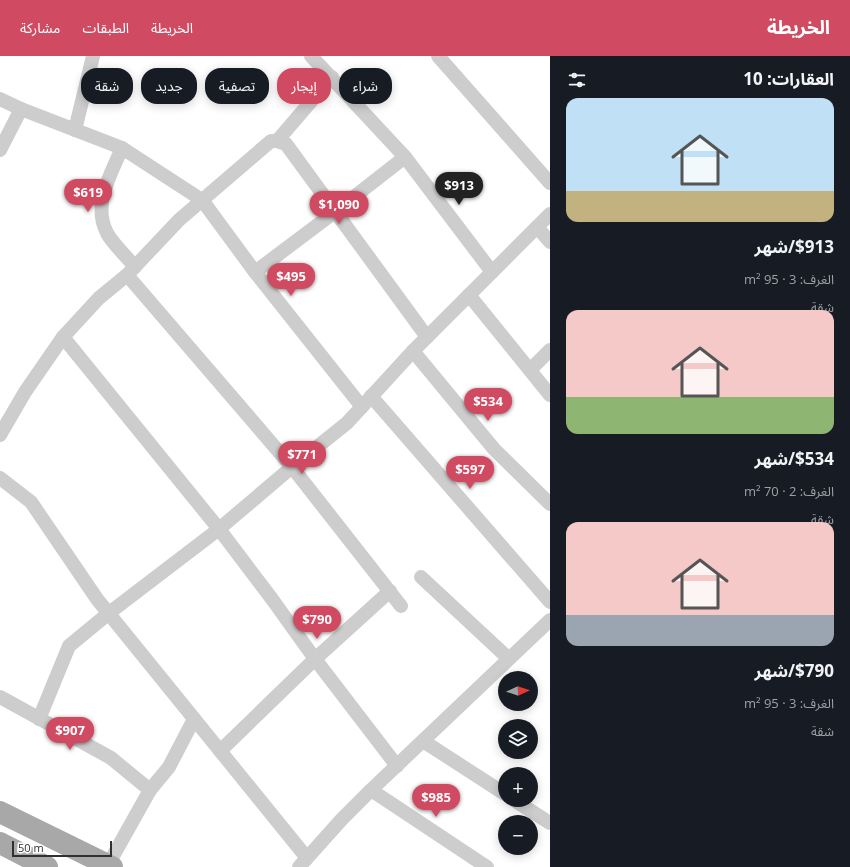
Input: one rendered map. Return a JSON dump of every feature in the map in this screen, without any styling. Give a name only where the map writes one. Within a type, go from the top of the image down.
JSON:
[{"type":"main road","points":[[0,812],[110,866]]},
{"type":"main road","points":[[0,843],[47,867]]},
{"type":"street","points":[[76,130],[93,56]]},
{"type":"street","points":[[311,56],[405,156],[492,272]]},
{"type":"street","points":[[438,56],[550,182]]},
{"type":"street","points":[[277,141],[332,77]]},
{"type":"street","points":[[0,99],[21,109],[122,148],[202,200],[255,272],[362,407]]},
{"type":"street","points":[[0,150],[21,109]]},
{"type":"street","points":[[0,435],[25,392],[63,337],[98,298],[131,271],[179,220],[271,141],[286,144],[427,337]]},
{"type":"street","points":[[122,148],[103,194],[101,217],[107,234],[131,271],[292,467],[401,606]]},
{"type":"street","points":[[255,272],[336,211],[405,156]]},
{"type":"street","points":[[40,719],[69,646],[109,613],[219,529],[347,423],[413,351],[550,214]]},
{"type":"street","points":[[537,227],[550,242]]},
{"type":"street","points":[[469,295],[550,395]]},
{"type":"street","points":[[63,337],[219,529],[272,599],[315,660],[397,766]]},
{"type":"street","points":[[530,370],[550,350]]},
{"type":"street","points":[[413,351],[494,449],[550,504]]},
{"type":"street","points":[[372,396],[550,602]]},
{"type":"street","points":[[0,478],[32,502],[97,599],[220,751],[303,862],[370,790],[550,620]]},
{"type":"street","points":[[421,577],[509,658]]},
{"type":"street","points":[[220,751],[390,591]]},
{"type":"street","points":[[0,696],[111,758],[150,790]]},
{"type":"street","points":[[110,866],[150,790],[169,767],[194,719]]},
{"type":"street","points":[[423,741],[498,789]]},
{"type":"street","points":[[370,790],[487,867]]},
{"type":"street","points":[[525,807],[550,823]]}]
